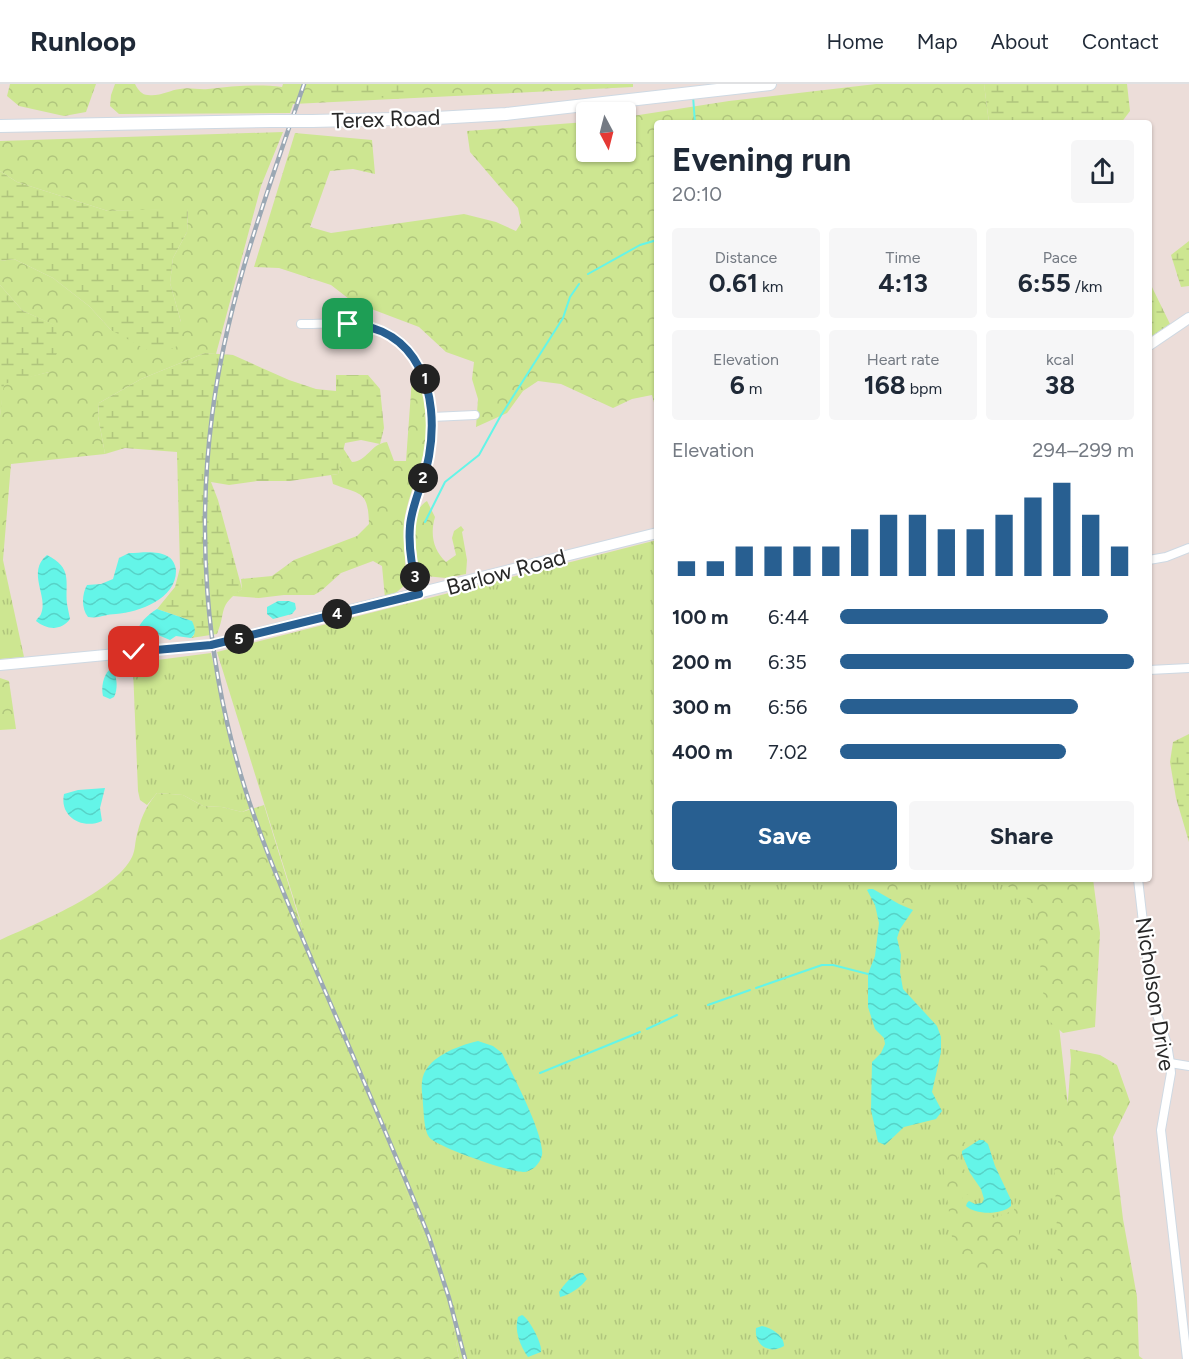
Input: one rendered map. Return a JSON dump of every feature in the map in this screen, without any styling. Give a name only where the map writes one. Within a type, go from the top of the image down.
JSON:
[{"type":"main road","name":"Terex Road","points":[[0,126],[436,118],[506,114],[770,84]]},
{"type":"street","points":[[1152,343],[1189,318]]},
{"type":"street","points":[[302,324],[360,325],[378,329],[399,341],[413,357],[425,378],[432,417],[430,454],[415,501],[410,526],[410,554],[419,594]]},
{"type":"street","points":[[432,417],[476,415]]},
{"type":"street","name":"Barlow Road","points":[[0,665],[211,645],[654,534]]},
{"type":"street","points":[[1152,559],[1189,548]]},
{"type":"street","points":[[1152,670],[1189,668]]},
{"type":"street","name":"Nicholson Drive","points":[[1138,882],[1152,1000],[1167,1044],[1170,1063],[1171,1073],[1161,1130],[1187,1359]]},
{"type":"street","points":[[1170,1063],[1189,1066]]},
{"type":"green space","points":[[10,84],[96,84],[86,112],[64,116],[19,106],[7,96]]},
{"type":"green space","points":[[115,84],[135,84],[146,95],[183,88],[282,87],[283,84],[633,84],[633,87],[293,104],[290,113],[119,114],[110,106]]},
{"type":"green space","points":[[329,84],[421,84],[398,99],[331,93]]},
{"type":"green space","points":[[876,84],[984,84],[989,120],[654,120],[654,403],[652,395],[632,399],[613,408],[561,384],[538,381],[523,391],[507,413],[476,427],[478,399],[472,379],[474,362],[446,352],[419,327],[353,302],[331,285],[279,268],[254,267],[295,133],[372,140],[375,174],[353,169],[330,171],[310,227],[331,233],[464,214],[496,222],[516,231],[521,223],[518,208],[470,152],[467,131],[576,123],[576,162],[636,162],[636,115],[729,101]]},
{"type":"green space","points":[[984,84],[1127,84],[1130,111],[1123,120],[989,120]]},
{"type":"green space","points":[[283,132],[261,186],[216,354],[205,353],[141,379],[99,403],[98,416],[105,454],[11,464],[3,560],[0,560],[0,416],[3,383],[49,372],[54,325],[23,311],[0,285],[0,261],[14,259],[53,278],[89,306],[111,330],[181,322],[170,283],[173,258],[187,232],[188,209],[108,211],[17,182],[0,171],[0,141]]},
{"type":"green space","points":[[0,171],[17,182],[108,211],[188,208],[187,232],[173,258],[170,283],[181,322],[177,346],[158,356],[111,330],[89,306],[53,278],[14,259],[0,261]]},
{"type":"green space","points":[[1189,241],[1189,286],[1181,287],[1171,255]]},
{"type":"green space","points":[[0,285],[23,311],[55,325],[59,348],[49,372],[4,384],[0,416]]},
{"type":"green space","points":[[1152,287],[1170,324],[1152,336]]},
{"type":"green space","points":[[205,353],[233,355],[289,380],[316,389],[336,391],[336,375],[368,375],[380,389],[384,428],[380,444],[361,440],[345,443],[338,474],[290,481],[257,481],[229,485],[211,482],[242,589],[226,605],[217,634],[191,638],[194,635],[192,621],[157,609],[175,587],[180,568],[177,452],[125,448],[105,454],[98,416],[99,403],[141,379]]},
{"type":"green space","points":[[412,378],[421,381],[426,416],[426,437],[404,522],[404,586],[392,596],[385,598],[382,566],[373,561],[341,573],[314,595],[259,598],[232,596],[242,589],[241,579],[272,576],[294,560],[357,536],[369,524],[365,499],[361,495],[333,484],[331,475],[338,474],[343,448],[352,462],[362,459],[381,443],[387,442],[394,461],[406,461]]},
{"type":"green space","points":[[427,501],[435,517],[433,536],[435,547],[446,562],[456,555],[452,538],[454,531],[461,526],[464,530],[462,532],[467,560],[466,574],[446,578],[425,576],[418,568],[415,522],[421,507]]},
{"type":"green space","points":[[654,541],[654,882],[1053,882],[1057,1009],[1097,1359],[459,1359],[449,1298],[354,1058],[314,964],[217,652]]},
{"type":"green space","points":[[0,560],[3,560],[24,657],[0,659]]},
{"type":"green space","points":[[211,653],[237,763],[251,808],[242,812],[222,807],[203,806],[183,795],[157,793],[147,805],[140,800],[138,791],[133,669],[142,662]]},
{"type":"green space","points":[[0,678],[9,681],[16,729],[0,730]]},
{"type":"green space","points":[[1189,734],[1189,842],[1176,798],[1170,762],[1173,742]]},
{"type":"green space","points":[[157,793],[183,795],[203,806],[222,807],[242,812],[264,805],[298,915],[449,1298],[459,1359],[0,1359],[0,940],[73,906],[123,870],[133,855],[144,814]]},
{"type":"green space","points":[[862,882],[914,882],[916,902],[907,908],[896,899]]},
{"type":"green space","points":[[1001,882],[1093,882],[1100,933],[1095,1027],[1063,1033],[1046,1018],[1040,963],[1039,919],[1028,899]]},
{"type":"green space","points":[[1070,1049],[1100,1055],[1117,1065],[1130,1102],[1113,1137],[1123,1219],[1137,1297],[1139,1356],[1143,1359],[1070,1359],[1058,1255],[1054,1159],[1068,1100]]},
{"type":"green space","points":[[960,1139],[970,1146],[958,1157],[977,1195],[963,1195],[960,1207],[973,1217],[992,1218],[1014,1210],[1017,1197],[1020,1226],[1016,1247],[1008,1261],[986,1274],[975,1270],[963,1260],[953,1246],[943,1162]]},
{"type":"water","points":[[129,553],[158,553],[171,558],[176,571],[170,589],[145,607],[125,613],[88,617],[83,601],[87,585],[101,584],[113,579],[119,558]]},
{"type":"water","points":[[47,555],[61,565],[67,582],[70,619],[62,626],[54,628],[36,621],[43,607],[38,569]]},
{"type":"water","points":[[278,601],[295,603],[296,609],[292,614],[273,619],[267,614],[267,607]]},
{"type":"water","points":[[157,609],[192,621],[195,630],[193,636],[191,638],[176,636],[170,640],[158,635],[137,638],[135,635],[141,623]]},
{"type":"water","points":[[109,670],[114,671],[117,684],[114,697],[110,699],[103,696],[102,689]]},
{"type":"water","points":[[105,788],[100,808],[102,821],[87,824],[80,822],[74,820],[65,809],[64,794],[78,790]]},
{"type":"water","points":[[867,890],[913,910],[900,929],[897,938],[901,955],[900,972],[903,989],[937,1026],[941,1037],[941,1052],[932,1092],[942,1111],[936,1119],[904,1127],[885,1145],[878,1142],[871,1110],[872,1062],[881,1053],[885,1044],[884,1038],[875,1029],[868,1007],[868,974],[875,956],[879,923],[875,905]]},
{"type":"water","points":[[478,1041],[493,1046],[502,1053],[533,1120],[542,1146],[542,1155],[529,1171],[516,1171],[474,1158],[445,1147],[427,1134],[422,1091],[424,1074],[429,1066],[443,1054]]},
{"type":"water","points":[[979,1140],[988,1144],[995,1166],[1011,1200],[1011,1206],[1007,1209],[982,1212],[966,1206],[969,1201],[975,1204],[982,1203],[984,1199],[962,1154],[962,1151]]},
{"type":"water","points":[[583,1273],[587,1279],[585,1282],[571,1293],[560,1297],[559,1292],[565,1283]]},
{"type":"water","points":[[522,1315],[532,1326],[541,1349],[541,1352],[528,1357],[522,1348],[517,1332],[518,1317]]},
{"type":"water","points":[[762,1326],[777,1333],[784,1346],[778,1349],[768,1349],[760,1344],[756,1328]]},
{"type":"waterway","points":[[693,96],[695,120]]},
{"type":"waterway","points":[[588,274],[640,245],[654,241]]},
{"type":"waterway","points":[[425,522],[445,482],[479,455],[500,417],[563,318],[570,297],[579,284]]},
{"type":"waterway","points":[[756,988],[822,965],[833,965],[868,974]]},
{"type":"waterway","points":[[708,1005],[750,990]]},
{"type":"waterway","points":[[647,1029],[677,1015]]},
{"type":"waterway","points":[[540,1073],[640,1032]]},
{"type":"railway","points":[[304,84],[249,248],[218,373],[207,460],[205,504],[207,592],[212,636],[227,723],[254,815],[272,865],[429,1237],[449,1298],[465,1359]]},
{"type":"route","points":[[134,652],[211,645],[419,594],[409,542],[415,501],[430,454],[432,417],[429,391],[425,378],[413,357],[399,341],[373,327],[348,324]]}]
